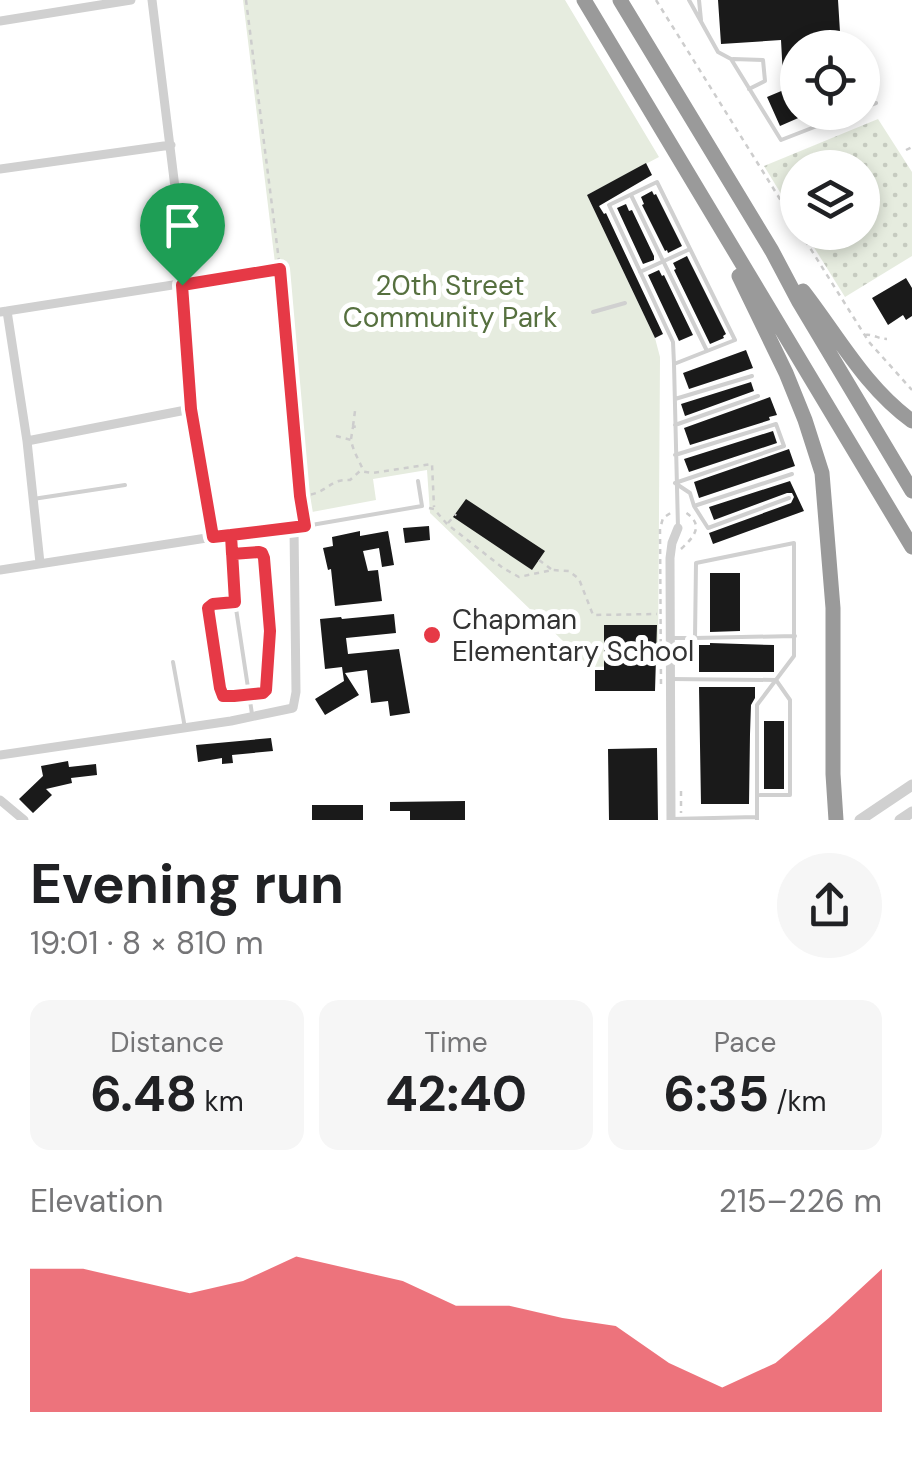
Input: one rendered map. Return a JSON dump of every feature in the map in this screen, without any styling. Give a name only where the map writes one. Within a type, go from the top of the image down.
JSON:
[{"type":"highway","points":[[584,0],[912,547]]},
{"type":"highway","points":[[620,0],[912,491]]},
{"type":"highway","points":[[724,234],[806,420],[822,472],[832,608],[836,820]]},
{"type":"highway","points":[[772,251],[850,358],[912,421]]},
{"type":"street","points":[[0,21],[131,0]]},
{"type":"street","points":[[152,0],[184,260],[182,285],[191,409],[213,537]]},
{"type":"street","points":[[0,168],[171,145]]},
{"type":"street","points":[[40,563],[26,442],[4,312],[256,272]]},
{"type":"street","points":[[26,442],[191,409]]},
{"type":"street","points":[[0,570],[299,527],[296,692],[292,708],[0,755]]},
{"type":"street","points":[[671,819],[670,551],[678,528]]},
{"type":"street","points":[[860,820],[912,786]]},
{"type":"street","points":[[0,800],[24,820]]},
{"type":"street","points":[[900,820],[912,812]]},
{"type":"lane","points":[[689,0],[718,52],[731,59],[763,60],[765,81],[749,89]]},
{"type":"lane","points":[[700,0],[701,22]]},
{"type":"lane","points":[[731,59],[781,140],[806,130]]},
{"type":"lane","points":[[674,364],[735,340],[657,182],[609,206],[673,342],[678,528]]},
{"type":"lane","points":[[631,195],[707,352]]},
{"type":"lane","points":[[640,272],[690,249]]},
{"type":"lane","points":[[593,312],[625,303]]},
{"type":"lane","points":[[674,399],[752,376]]},
{"type":"lane","points":[[675,424],[758,396]]},
{"type":"lane","points":[[675,455],[776,424],[784,446],[676,482]]},
{"type":"lane","points":[[694,506],[792,474]]},
{"type":"lane","points":[[299,527],[422,506],[418,481]]},
{"type":"lane","points":[[676,482],[690,493],[708,528],[790,498]]},
{"type":"lane","points":[[33,500],[125,485]]},
{"type":"lane","points":[[231,535],[235,602],[253,716]]},
{"type":"lane","points":[[671,819],[757,818],[757,705],[794,656],[794,543],[696,563],[695,638]]},
{"type":"lane","points":[[232,554],[259,552],[264,558],[270,631],[263,693],[223,696],[220,688],[208,608],[235,602]]},
{"type":"lane","points":[[670,638],[795,636]]},
{"type":"lane","points":[[174,662],[184,728]]},
{"type":"lane","points":[[670,679],[776,680]]},
{"type":"lane","points":[[758,796],[790,795],[790,700],[776,680]]},
{"type":"path","points":[[246,0],[280,269],[300,496],[299,527]]},
{"type":"path","points":[[656,0],[780,199]]},
{"type":"path","points":[[906,150],[912,147]]},
{"type":"path","points":[[811,250],[864,335],[912,390]]},
{"type":"path","points":[[256,272],[280,269]]},
{"type":"path","points":[[864,335],[887,339]]},
{"type":"path","points":[[355,411],[352,450],[364,472]]},
{"type":"path","points":[[352,427],[360,426]]},
{"type":"path","points":[[336,436],[351,440]]},
{"type":"path","points":[[300,496],[350,480],[360,471],[373,473],[432,464],[434,509],[448,524],[520,577],[569,570],[575,574],[594,616],[660,614],[660,558]]},
{"type":"path","points":[[448,524],[456,514]]},
{"type":"path","points":[[538,560],[552,570]]},
{"type":"green space","name":"20th Street Community Park","points":[[243,0],[565,0],[659,157],[587,195],[655,338],[660,357],[658,665],[590,667],[430,513],[427,470],[373,479],[376,500],[312,512],[275,263]]},
{"type":"green space","points":[[880,122],[912,172],[912,256],[845,297],[816,250],[880,250],[880,150],[803,150],[851,130],[880,130]]},
{"type":"green space","points":[[780,159],[780,192],[764,166]]},
{"type":"building","points":[[718,0],[838,0],[840,30],[780,30],[780,40],[721,44]]},
{"type":"building","points":[[780,92],[780,126],[767,97]]},
{"type":"building","points":[[646,163],[652,175],[599,206],[606,213],[663,334],[655,338],[587,195]]},
{"type":"building","points":[[652,191],[682,246],[668,253],[642,205],[641,197]]},
{"type":"building","points":[[626,204],[654,260],[643,264],[617,208]]},
{"type":"building","points":[[687,256],[726,334],[710,344],[674,270],[673,263]]},
{"type":"building","points":[[659,270],[693,335],[679,341],[648,275]]},
{"type":"building","points":[[906,278],[912,288],[912,316],[906,320],[903,315],[888,325],[872,298]]},
{"type":"building","points":[[746,350],[753,368],[689,389],[683,373]]},
{"type":"building","points":[[751,382],[754,391],[685,416],[681,404]]},
{"type":"building","points":[[770,397],[777,415],[769,417],[770,420],[690,445],[684,428]]},
{"type":"building","points":[[773,431],[777,443],[689,472],[684,459]]},
{"type":"building","points":[[789,449],[795,466],[699,498],[694,482]]},
{"type":"building","points":[[790,481],[804,511],[713,544],[709,533],[791,503],[794,497],[787,493],[714,520],[709,507]]},
{"type":"building","points":[[466,499],[545,551],[532,570],[453,517]]},
{"type":"building","points":[[429,526],[430,540],[405,543],[403,528]]},
{"type":"building","points":[[360,531],[360,536],[388,531],[394,565],[382,567],[379,548],[363,551],[368,571],[378,570],[382,601],[335,606],[331,569],[328,570],[323,548],[333,546],[332,537]]},
{"type":"building","points":[[710,573],[740,573],[740,631],[710,632]]},
{"type":"building","points":[[394,614],[396,633],[346,638],[348,654],[399,649],[410,713],[390,716],[388,701],[371,703],[367,670],[345,673],[359,695],[325,715],[315,699],[344,681],[342,667],[325,669],[320,619]]},
{"type":"building","points":[[604,625],[657,625],[655,691],[595,691],[595,670],[604,670]]},
{"type":"building","points":[[699,645],[774,645],[774,672],[699,672]]},
{"type":"building","points":[[699,687],[755,687],[751,705],[749,804],[701,804]]},
{"type":"building","points":[[764,721],[784,721],[784,789],[764,789]]},
{"type":"building","points":[[271,738],[273,751],[232,755],[233,763],[222,764],[222,758],[198,762],[196,745]]},
{"type":"building","points":[[657,748],[658,820],[609,820],[608,749]]},
{"type":"building","points":[[68,761],[69,767],[96,764],[97,775],[71,778],[72,783],[46,789],[52,795],[33,813],[19,799],[43,776],[41,766]]},
{"type":"building","points":[[465,801],[465,820],[410,820],[410,811],[390,811],[390,802]]},
{"type":"building","points":[[312,805],[363,805],[363,820],[312,820]]},
{"type":"place","name":"Chapman Elementary School","points":[[432,635]]},
{"type":"route","points":[[182,285],[191,409],[213,537],[231,535],[232,554],[235,602],[208,608],[220,688],[223,696],[263,693],[270,631],[264,558],[259,552],[232,554],[231,535],[305,526],[280,269],[182,285]]}]
